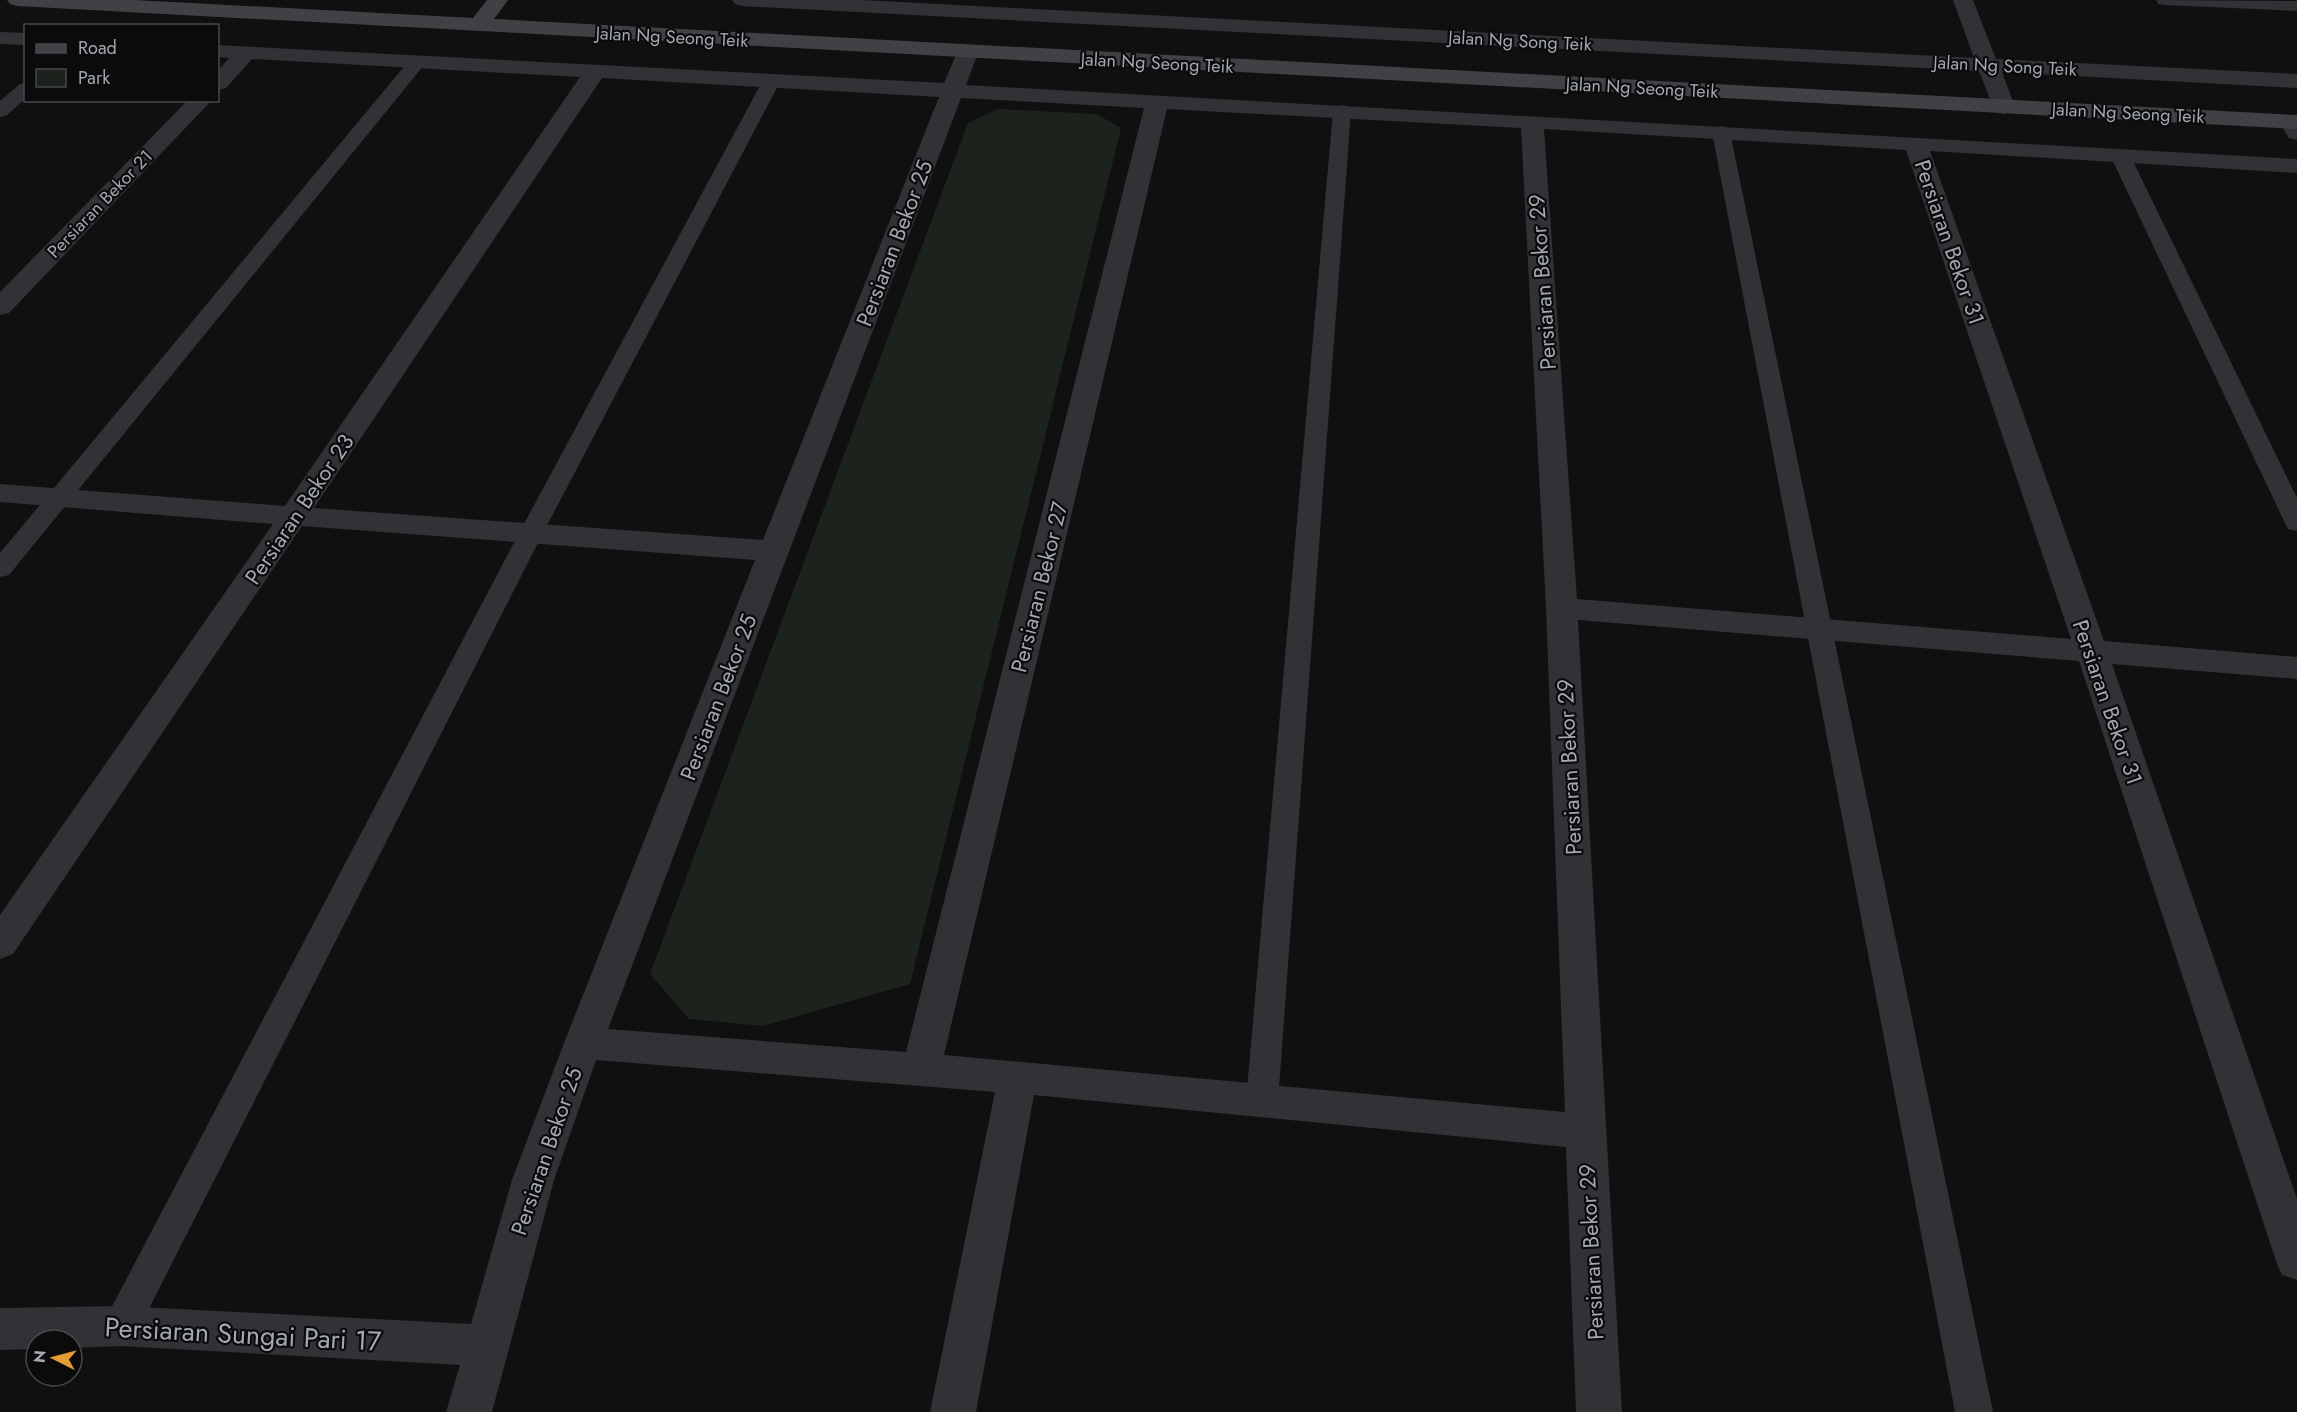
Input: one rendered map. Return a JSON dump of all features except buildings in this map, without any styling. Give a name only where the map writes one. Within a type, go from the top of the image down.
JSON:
[{"type":"main road","name":"Jalan Ng Seong Teik","points":[[17,0],[73,1],[967,53],[2004,107],[2295,126]]},
{"type":"main road","points":[[478,26],[498,0]]},
{"type":"street","name":"Jalan Ng Song Teik","points":[[742,0],[916,4],[1988,66],[2297,81]]},
{"type":"street","points":[[1963,0],[2004,107]]},
{"type":"street","points":[[0,38],[24,39]]},
{"type":"street","name":"Jalan Ng Seong Teik","points":[[219,51],[1342,111],[2297,166]]},
{"type":"street","points":[[219,82],[248,52]]},
{"type":"street","name":"Persiaran Bekor 25","points":[[469,1412],[533,1180],[583,1043],[967,53]]},
{"type":"street","name":"Persiaran Bekor 23","points":[[0,944],[595,72]]},
{"type":"street","name":"Persiaran Bekor 21","points":[[0,307],[199,102]]},
{"type":"street","name":"Persiaran Bekor 27","points":[[921,1071],[1157,102]]},
{"type":"street","name":"Persiaran Bekor 29","points":[[1532,122],[1562,608],[1599,1412]]},
{"type":"street","name":"Persiaran Bekor 31","points":[[1916,144],[2092,651],[2297,1261]]},
{"type":"street","points":[[0,494],[530,535],[775,551]]},
{"type":"street","points":[[1562,608],[1820,631],[2297,668]]},
{"type":"street","points":[[583,1043],[1018,1077],[1585,1131]]},
{"type":"street","points":[[954,1412],[1018,1077]]},
{"type":"street","name":"Persiaran Sungai Pari 17","points":[[0,1329],[121,1326],[486,1346]]},
{"type":"lane","points":[[2164,0],[2297,6]]},
{"type":"lane","points":[[0,570],[418,61]]},
{"type":"lane","points":[[121,1326],[530,535],[772,80]]},
{"type":"lane","points":[[0,111],[24,90]]},
{"type":"lane","points":[[1262,1101],[1342,111]]},
{"type":"lane","points":[[1721,132],[1974,1412]]},
{"type":"lane","points":[[2120,155],[2297,523]]},
{"type":"green space","points":[[998,109],[1096,114],[1121,128],[910,984],[763,1026],[689,1019],[650,974],[968,123]]}]
